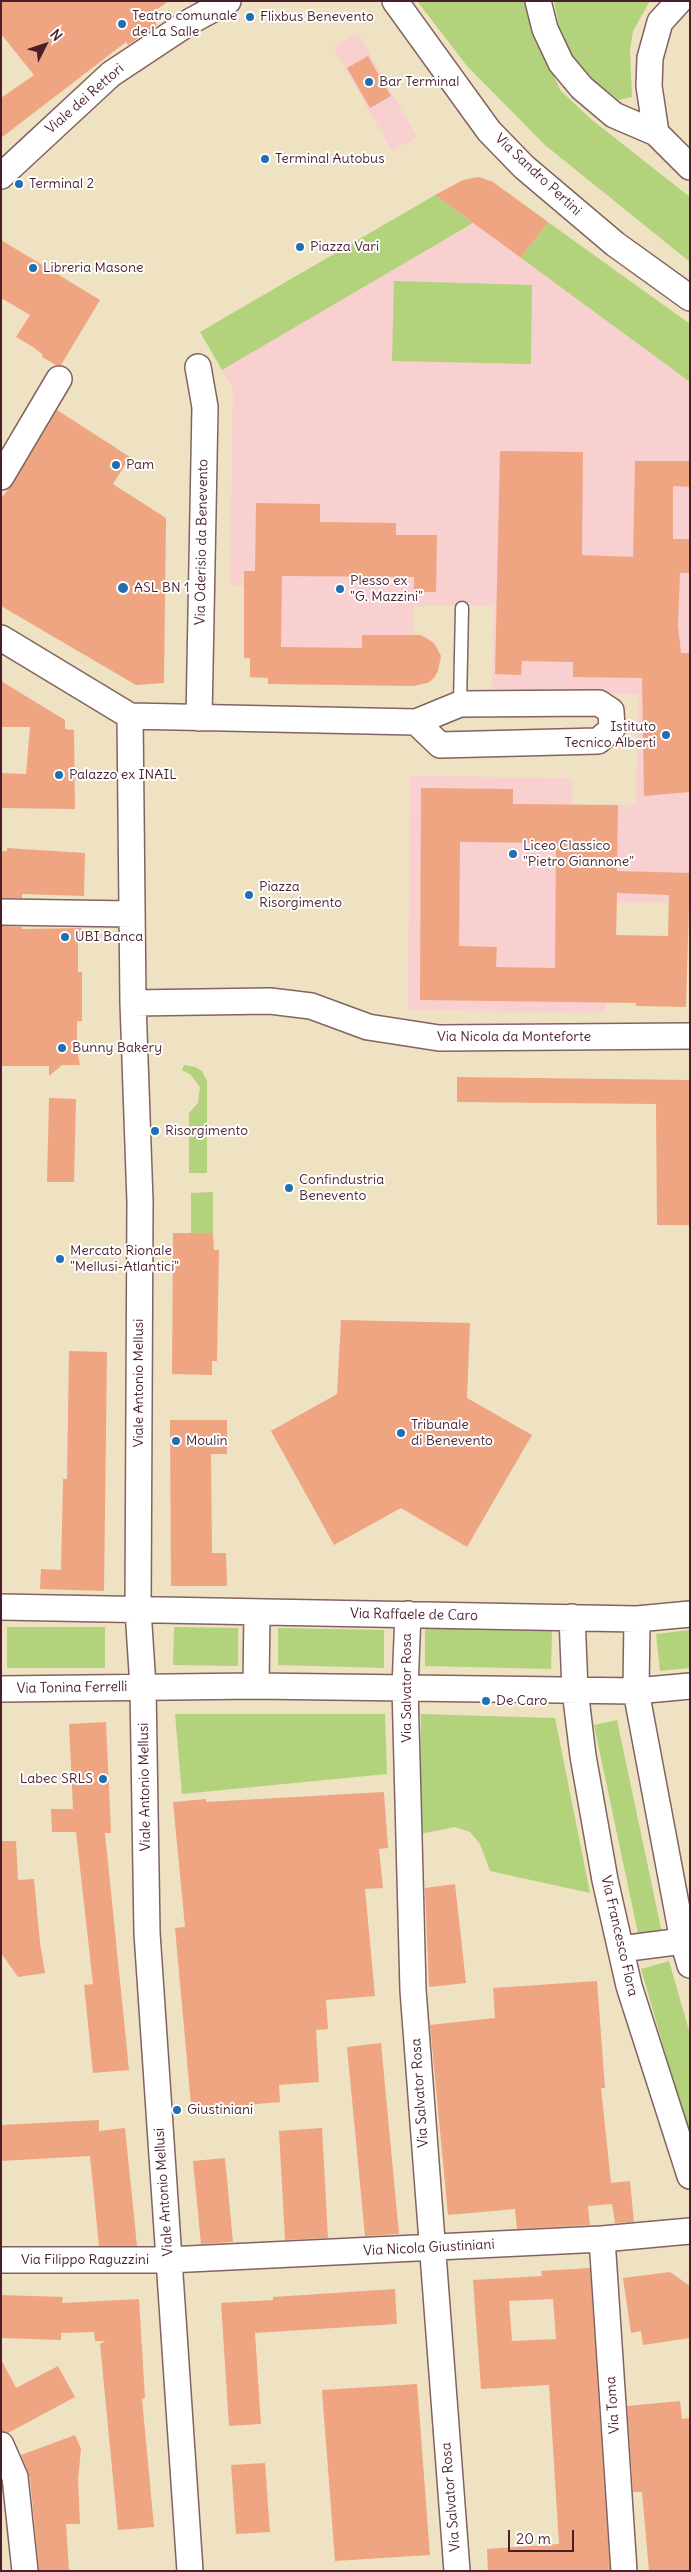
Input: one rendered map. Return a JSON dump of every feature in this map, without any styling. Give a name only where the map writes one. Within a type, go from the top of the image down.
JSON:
[{"type":"street","name":"Viale dei Rettori","points":[[1,176],[111,74],[190,21],[228,1]]},
{"type":"street","name":"Via Sandro Pertini","points":[[395,1],[490,131],[524,167],[615,244],[690,298]]},
{"type":"street","points":[[538,1],[544,29],[561,63],[582,88],[614,115],[656,133],[690,167]]},
{"type":"street","points":[[656,133],[648,86],[650,58],[660,22],[678,1]]},
{"type":"street","name":"Via Oderisio da Benevento","points":[[198,367],[205,407],[199,718]]},
{"type":"street","points":[[1,477],[59,379]]},
{"type":"street","points":[[1,638],[130,716],[416,722],[460,704],[599,703],[612,711],[612,729],[598,741],[440,746],[416,722]]},
{"type":"street","points":[[130,716],[133,1003]]},
{"type":"street","points":[[1,912],[132,914]]},
{"type":"street","name":"Via Nicola da Monteforte","points":[[133,1003],[270,1001],[311,1006],[368,1027],[439,1038],[690,1036]]},
{"type":"street","name":"Viale Antonio Mellusi","points":[[133,1003],[140,1202],[138,1610],[143,1687],[147,1933],[190,2571]]},
{"type":"street","points":[[1,1607],[138,1610]]},
{"type":"street","name":"Via Raffaele de Caro","points":[[138,1610],[637,1619],[690,1614]]},
{"type":"street","points":[[256,1686],[257,1612]]},
{"type":"street","name":"Via Salvator Rosa","points":[[408,1614],[405,1687],[413,1990],[431,2248],[457,2571]]},
{"type":"street","name":"Via Francesco Flora","points":[[572,1617],[575,1690],[584,1766],[605,1880],[629,1986],[690,2176]]},
{"type":"street","points":[[637,1619],[636,1691],[683,1941],[690,1965]]},
{"type":"street","points":[[143,1687],[405,1687],[636,1691],[690,1686]]},
{"type":"street","name":"Via Tonina Ferrelli","points":[[1,1689],[143,1687]]},
{"type":"street","points":[[621,1949],[683,1941]]},
{"type":"street","name":"Via Nicola Giustiniani","points":[[168,2260],[602,2239],[690,2231]]},
{"type":"street","name":"Via Toma","points":[[602,2239],[624,2571]]},
{"type":"street","name":"Via Filippo Raguzzini","points":[[1,2260],[168,2260]]},
{"type":"street","points":[[1,2445],[15,2477],[25,2571]]},
{"type":"lane","points":[[460,704],[462,608]]},
{"type":"shaded area","points":[[358,33],[417,137],[392,151],[333,47]]},
{"type":"shaded area","points":[[473,223],[690,382],[690,902],[617,903],[616,944],[606,944],[605,1013],[408,1010],[410,776],[572,778],[572,805],[636,805],[638,694],[492,689],[494,605],[414,606],[414,635],[428,638],[434,643],[441,656],[438,671],[434,678],[421,685],[268,684],[268,678],[250,677],[250,659],[244,658],[244,586],[230,585],[233,388],[222,370]]},
{"type":"green space","points":[[417,1],[530,1],[537,42],[561,91],[592,120],[690,197],[690,262],[545,145],[467,66]]},
{"type":"green space","points":[[554,1],[650,1],[633,31],[630,51],[632,97],[619,100],[594,81],[574,58],[560,32]]},
{"type":"green space","points":[[435,195],[473,223],[222,370],[200,332]]},
{"type":"green space","points":[[548,222],[690,324],[690,382],[521,258]]},
{"type":"green space","points":[[394,281],[532,285],[531,364],[392,361]]},
{"type":"green space","points":[[184,1065],[195,1067],[202,1071],[207,1081],[207,1173],[189,1173],[189,1113],[198,1103],[200,1087],[191,1075],[182,1070]]},
{"type":"green space","points":[[213,1192],[213,1233],[191,1233],[191,1193]]},
{"type":"green space","points":[[7,1627],[105,1627],[105,1668],[7,1668]]},
{"type":"green space","points":[[174,1627],[238,1628],[238,1666],[173,1665]]},
{"type":"green space","points":[[278,1628],[384,1630],[384,1668],[278,1665]]},
{"type":"green space","points":[[425,1628],[552,1631],[551,1669],[425,1666]]},
{"type":"green space","points":[[690,1630],[690,1668],[660,1671],[656,1634]]},
{"type":"green space","points":[[175,1714],[385,1714],[387,1774],[182,1794]]},
{"type":"green space","points":[[421,1714],[555,1718],[590,1893],[490,1871],[480,1844],[470,1832],[455,1827],[420,1834]]},
{"type":"green space","points":[[617,1720],[662,1933],[639,1938],[594,1725]]},
{"type":"green space","points":[[669,1961],[690,2034],[690,2139],[641,1969]]},
{"type":"building","points":[[1,1],[169,1],[150,14],[157,25],[128,45],[126,42],[1,138],[1,98],[34,75],[1,34]]},
{"type":"building","name":"Bar Terminal","points":[[368,56],[391,96],[370,108],[347,68]]},
{"type":"building","points":[[479,177],[493,182],[548,222],[521,258],[435,195],[463,180]]},
{"type":"building","points":[[1,240],[100,300],[61,365],[56,365],[42,357],[43,355],[33,347],[16,337],[30,315],[1,298]]},
{"type":"building","points":[[57,410],[130,457],[113,484],[166,518],[164,683],[136,685],[1,606],[1,498],[13,484]]},
{"type":"building","points":[[500,451],[583,452],[582,555],[633,557],[635,461],[690,461],[690,487],[673,486],[673,539],[690,539],[690,573],[680,573],[678,626],[681,653],[690,653],[690,792],[644,796],[642,678],[573,677],[573,662],[522,661],[521,675],[495,674]]},
{"type":"building","name":"Plesso ex \"G. Mazzini\"","points":[[256,503],[320,504],[320,522],[396,523],[396,535],[437,535],[436,592],[414,592],[414,577],[282,576],[281,647],[362,648],[362,635],[421,635],[434,643],[441,656],[438,671],[434,678],[428,683],[413,686],[268,684],[268,678],[250,677],[250,658],[244,658],[244,571],[255,571]]},
{"type":"building","name":"Palazzo ex INAIL","points":[[1,681],[65,720],[65,729],[74,730],[75,809],[1,808],[1,773],[26,774],[30,727],[1,727]]},
{"type":"building","name":"Liceo Classico \"Pietro Giannone\"","points":[[421,788],[513,789],[513,804],[618,805],[617,871],[690,873],[686,1007],[636,1006],[636,1003],[420,1000]],"holes":[[[460,842],[556,843],[555,968],[496,967],[497,947],[459,946]],[[617,893],[669,895],[668,936],[616,935]]]},
{"type":"building","points":[[7,848],[85,853],[84,896],[22,894],[22,898],[1,898],[1,851],[7,851]]},
{"type":"building","points":[[1,926],[22,927],[22,929],[82,928],[78,944],[78,972],[82,972],[82,1021],[77,1021],[77,1049],[80,1065],[62,1065],[49,1076],[49,1066],[1,1066]]},
{"type":"building","points":[[457,1077],[690,1080],[690,1225],[657,1225],[656,1104],[457,1102]]},
{"type":"building","points":[[49,1098],[76,1099],[74,1182],[47,1182]]},
{"type":"building","points":[[173,1233],[213,1233],[214,1250],[219,1250],[217,1361],[212,1361],[212,1375],[172,1374]]},
{"type":"building","name":"Tribunale di Benevento","points":[[341,1320],[470,1323],[467,1398],[532,1435],[467,1547],[401,1508],[334,1545],[271,1431],[337,1394]]},
{"type":"building","points":[[69,1351],[107,1352],[104,1591],[40,1589],[41,1569],[61,1570],[63,1479],[67,1479]]},
{"type":"building","points":[[170,1420],[227,1420],[227,1454],[211,1454],[212,1553],[226,1553],[227,1586],[171,1586]]},
{"type":"building","points":[[106,1722],[111,1833],[105,1833],[129,2070],[93,2073],[84,1985],[93,1984],[76,1832],[52,1832],[51,1809],[73,1809],[69,1724]]},
{"type":"building","points":[[384,1792],[388,1848],[379,1849],[383,1888],[365,1889],[375,1996],[326,2000],[328,2029],[316,2030],[319,2082],[279,2085],[280,2102],[235,2106],[236,2112],[192,2116],[175,1928],[185,1927],[173,1802],[206,1799],[206,1802]]},
{"type":"building","points":[[1,1841],[16,1841],[18,1880],[34,1879],[45,1973],[18,1977],[1,1953]]},
{"type":"building","points":[[455,1884],[466,1983],[429,1987],[425,1888]]},
{"type":"building","points":[[597,1981],[605,2088],[601,2088],[611,2183],[630,2181],[634,2222],[615,2223],[612,2204],[588,2206],[590,2225],[517,2229],[515,2209],[448,2215],[430,2025],[495,2018],[493,1988]]},
{"type":"building","points":[[381,2043],[399,2234],[365,2236],[347,2047]]},
{"type":"building","points":[[99,2120],[99,2131],[125,2128],[137,2246],[99,2246],[90,2156],[1,2161],[1,2125]]},
{"type":"building","points":[[322,2128],[328,2238],[285,2240],[279,2131]]},
{"type":"building","points":[[225,2158],[233,2242],[201,2244],[193,2161]]},
{"type":"building","points":[[590,2268],[610,2571],[488,2571],[487,2549],[559,2544],[549,2385],[481,2389],[473,2280],[542,2276],[541,2271]],"holes":[[[553,2299],[556,2339],[512,2341],[509,2301]]]},
{"type":"building","points":[[670,2272],[690,2286],[690,2338],[643,2345],[641,2331],[631,2333],[623,2278]]},
{"type":"building","points":[[395,2289],[397,2324],[255,2333],[261,2424],[229,2426],[221,2303],[273,2300],[273,2297]]},
{"type":"building","points":[[1,2295],[63,2297],[62,2303],[139,2299],[145,2398],[142,2399],[154,2527],[118,2530],[100,2344],[105,2341],[95,2341],[94,2332],[61,2333],[61,2340],[1,2338]]},
{"type":"building","points":[[1,2359],[16,2388],[58,2366],[75,2397],[8,2433],[1,2431]]},
{"type":"building","points":[[417,2384],[430,2555],[335,2561],[322,2390]]},
{"type":"building","points":[[680,2401],[682,2419],[690,2418],[690,2571],[649,2571],[642,2492],[633,2492],[627,2406]]},
{"type":"building","points":[[75,2435],[81,2449],[78,2480],[80,2524],[66,2524],[69,2571],[39,2571],[30,2478],[21,2455]]},
{"type":"building","points":[[265,2463],[270,2532],[236,2534],[231,2465]]},
{"type":"place","name":"Flixbus Benevento","points":[[250,17]]},
{"type":"place","name":"Teatro comunale de La Salle","points":[[122,24]]},
{"type":"place","name":"Bar Terminal","points":[[369,82]]},
{"type":"place","name":"Terminal Autobus","points":[[265,159]]},
{"type":"place","name":"Terminal 2","points":[[19,184]]},
{"type":"place","name":"Piazza Vari","points":[[300,247]]},
{"type":"place","name":"Libreria Masone","points":[[33,268]]},
{"type":"place","name":"Pam","points":[[116,465]]},
{"type":"place","name":"ASL BN 1","points":[[123,588]]},
{"type":"place","name":"Plesso ex \"G. Mazzini\"","points":[[340,589]]},
{"type":"place","name":"Istituto Tecnico Alberti","points":[[666,735]]},
{"type":"place","name":"Palazzo ex INAIL","points":[[59,775]]},
{"type":"place","name":"Liceo Classico \"Pietro Giannone\"","points":[[513,854]]},
{"type":"place","name":"Piazza Risorgimento","points":[[249,895]]},
{"type":"place","name":"UBI Banca","points":[[65,937]]},
{"type":"place","name":"Bunny Bakery","points":[[62,1048]]},
{"type":"place","name":"Risorgimento","points":[[155,1131]]},
{"type":"place","name":"Confindustria Benevento","points":[[289,1188]]},
{"type":"place","name":"Mercato Rionale \"Mellusi-Atlantici\"","points":[[60,1259]]},
{"type":"place","name":"Tribunale di Benevento","points":[[401,1433]]},
{"type":"place","name":"Moulin","points":[[176,1441]]},
{"type":"place","name":"De Caro","points":[[486,1701]]},
{"type":"place","name":"Labec SRLS","points":[[103,1779]]},
{"type":"place","name":"Giustiniani","points":[[177,2110]]}]
